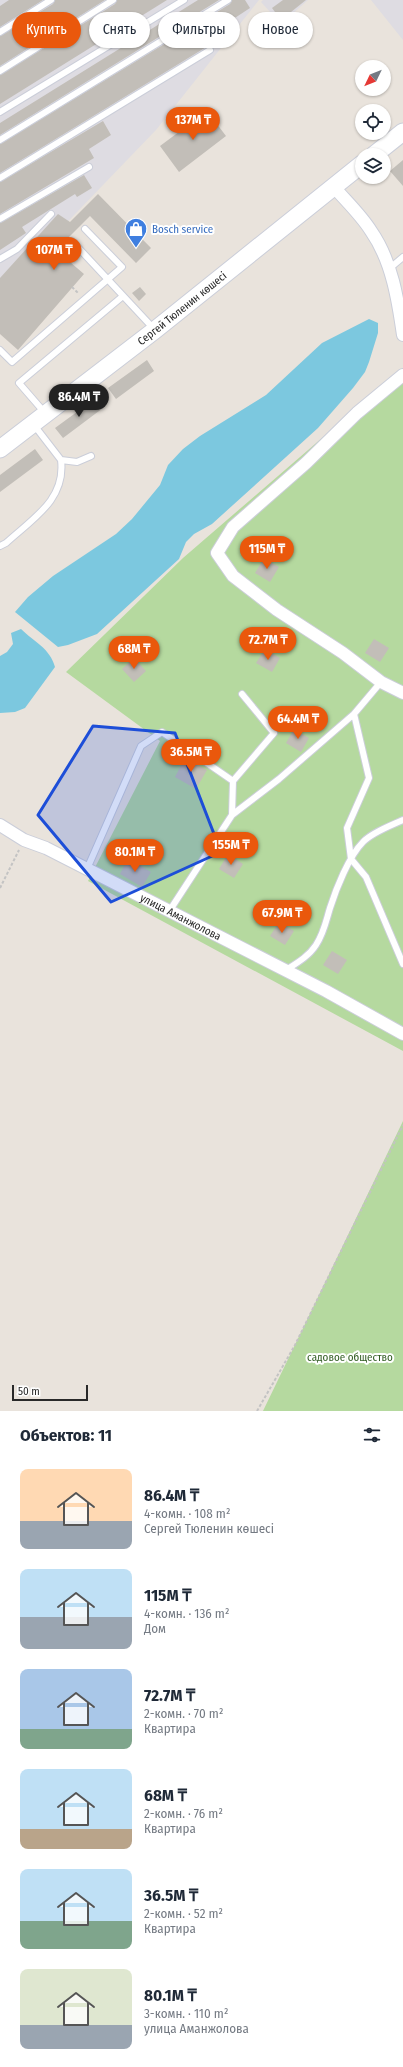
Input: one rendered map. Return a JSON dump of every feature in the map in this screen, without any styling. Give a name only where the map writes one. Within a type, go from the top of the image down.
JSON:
[{"type":"main road","points":[[383,148],[403,132]]},
{"type":"main road","name":"Сергей Тюленин көшесі","points":[[0,449],[155,330],[355,170]]},
{"type":"street","points":[[334,187],[372,231],[390,268],[403,335]]},
{"type":"street","points":[[403,375],[357,413],[306,463],[233,527],[217,554],[233,576],[277,610],[343,653],[381,682],[403,694]]},
{"type":"street","name":"улица Аманжолова","points":[[0,825],[24,840],[46,848],[286,970],[403,1034]]},
{"type":"lane","points":[[0,32],[51,0]]},
{"type":"lane","points":[[0,71],[113,0]]},
{"type":"lane","points":[[0,112],[184,0]]},
{"type":"lane","points":[[0,140],[228,0]]},
{"type":"lane","points":[[0,178],[210,50]]},
{"type":"lane","points":[[0,219],[89,167]]},
{"type":"lane","points":[[0,259],[17,249],[52,214]]},
{"type":"lane","points":[[0,350],[12,362],[122,267],[85,229]]},
{"type":"lane","points":[[72,241],[155,330]]},
{"type":"lane","points":[[390,268],[403,257]]},
{"type":"lane","points":[[46,414],[19,383],[123,296]]},
{"type":"lane","points":[[0,546],[6,543],[47,507],[59,486],[63,473],[61,460],[33,424]]},
{"type":"lane","points":[[61,460],[77,462],[91,456]]},
{"type":"lane","points":[[170,910],[232,815],[279,779],[354,714],[381,682]]},
{"type":"lane","points":[[232,815],[233,781],[274,734],[242,694]]},
{"type":"lane","points":[[354,714],[368,778],[347,828],[351,859],[366,877],[403,964]]},
{"type":"lane","points":[[87,869],[140,746],[162,732],[233,781]]},
{"type":"lane","points":[[286,970],[304,958],[316,945],[325,927],[330,907],[351,859],[363,842],[403,820]]},
{"type":"path","points":[[0,888],[24,840]]},
{"type":"path","points":[[257,1411],[295,1345],[403,1125]]},
{"type":"highlighted area","points":[[93,726],[175,733],[221,852],[111,902],[38,815]]},
{"type":"shaded area","points":[[0,0],[259,0],[240,24],[240,12],[158,12],[158,48],[221,48],[156,130],[0,292]]},
{"type":"shaded area","points":[[263,0],[308,0],[294,12],[270,12],[261,2]]},
{"type":"shaded area","points":[[371,0],[403,0],[403,40]]},
{"type":"green space","points":[[403,368],[403,1051],[88,881],[160,741],[66,672],[183,558]]},
{"type":"green space","name":"садовое общество","points":[[403,1121],[403,1411],[263,1411]]},
{"type":"water","points":[[369,319],[378,323],[378,333],[365,372],[353,388],[318,428],[212,524],[194,534],[186,542],[179,559],[97,634],[68,645],[58,647],[15,612],[28,597],[53,576],[116,534],[132,519],[160,485],[168,465],[183,449],[200,436],[266,395],[322,343]]},
{"type":"water","points":[[21,629],[45,650],[53,660],[55,667],[25,708],[15,712],[0,713],[0,656],[7,652],[13,644],[11,633]]},
{"type":"building","points":[[9,0],[43,0],[24,12],[12,12],[12,19],[0,27],[0,6]]},
{"type":"building","points":[[55,0],[105,0],[81,15],[81,12],[40,12],[53,4]]},
{"type":"building","points":[[117,0],[167,0],[148,12],[102,12],[115,4]]},
{"type":"building","points":[[198,0],[219,0],[200,12],[179,12]]},
{"type":"building","points":[[232,0],[245,0],[250,8],[240,15],[240,12],[217,12],[230,4]]},
{"type":"building","points":[[283,0],[306,0],[291,12],[275,12],[272,8]]},
{"type":"building","points":[[89,20],[90,48],[0,104],[0,75],[44,48],[81,48],[81,25]]},
{"type":"building","points":[[158,25],[158,38],[150,43],[150,30]]},
{"type":"building","points":[[12,29],[12,48],[29,48],[0,66],[0,36]]},
{"type":"building","points":[[121,48],[141,48],[0,135],[0,123]]},
{"type":"building","points":[[158,48],[205,48],[0,173],[0,144]]},
{"type":"building","points":[[207,111],[226,136],[179,172],[160,146]]},
{"type":"building","points":[[103,121],[111,135],[89,149],[94,158],[0,214],[0,182]]},
{"type":"building","points":[[403,160],[403,186],[391,172],[391,170]]},
{"type":"building","points":[[84,175],[92,188],[77,197],[75,194],[22,227],[26,233],[0,250],[0,223]]},
{"type":"building","points":[[98,194],[151,248],[136,263],[90,216],[56,250],[84,274],[18,350],[0,334],[0,278],[58,214],[70,222]]},
{"type":"building","points":[[140,287],[146,294],[139,301],[132,293]]},
{"type":"building","points":[[147,360],[154,371],[116,399],[108,388]]},
{"type":"building","points":[[96,398],[103,408],[63,438],[55,428]]},
{"type":"building","points":[[35,449],[43,460],[0,492],[0,475]]},
{"type":"building","points":[[264,558],[279,567],[270,582],[255,573]]},
{"type":"building","points":[[374,639],[389,648],[380,662],[365,653]]},
{"type":"building","points":[[265,649],[280,658],[272,672],[256,663]]},
{"type":"building","points":[[134,658],[146,671],[134,682],[122,669]]},
{"type":"building","points":[[294,729],[309,738],[301,752],[286,743]]},
{"type":"building","points":[[185,758],[207,770],[196,789],[175,777]]},
{"type":"building","points":[[228,854],[243,864],[234,878],[219,869]]},
{"type":"building","points":[[128,859],[151,872],[142,887],[120,874]]},
{"type":"building","points":[[279,922],[294,931],[285,945],[270,936]]},
{"type":"building","points":[[332,951],[347,960],[338,974],[323,965]]},
{"type":"place","name":"Bosch service","points":[[136,248]]}]
